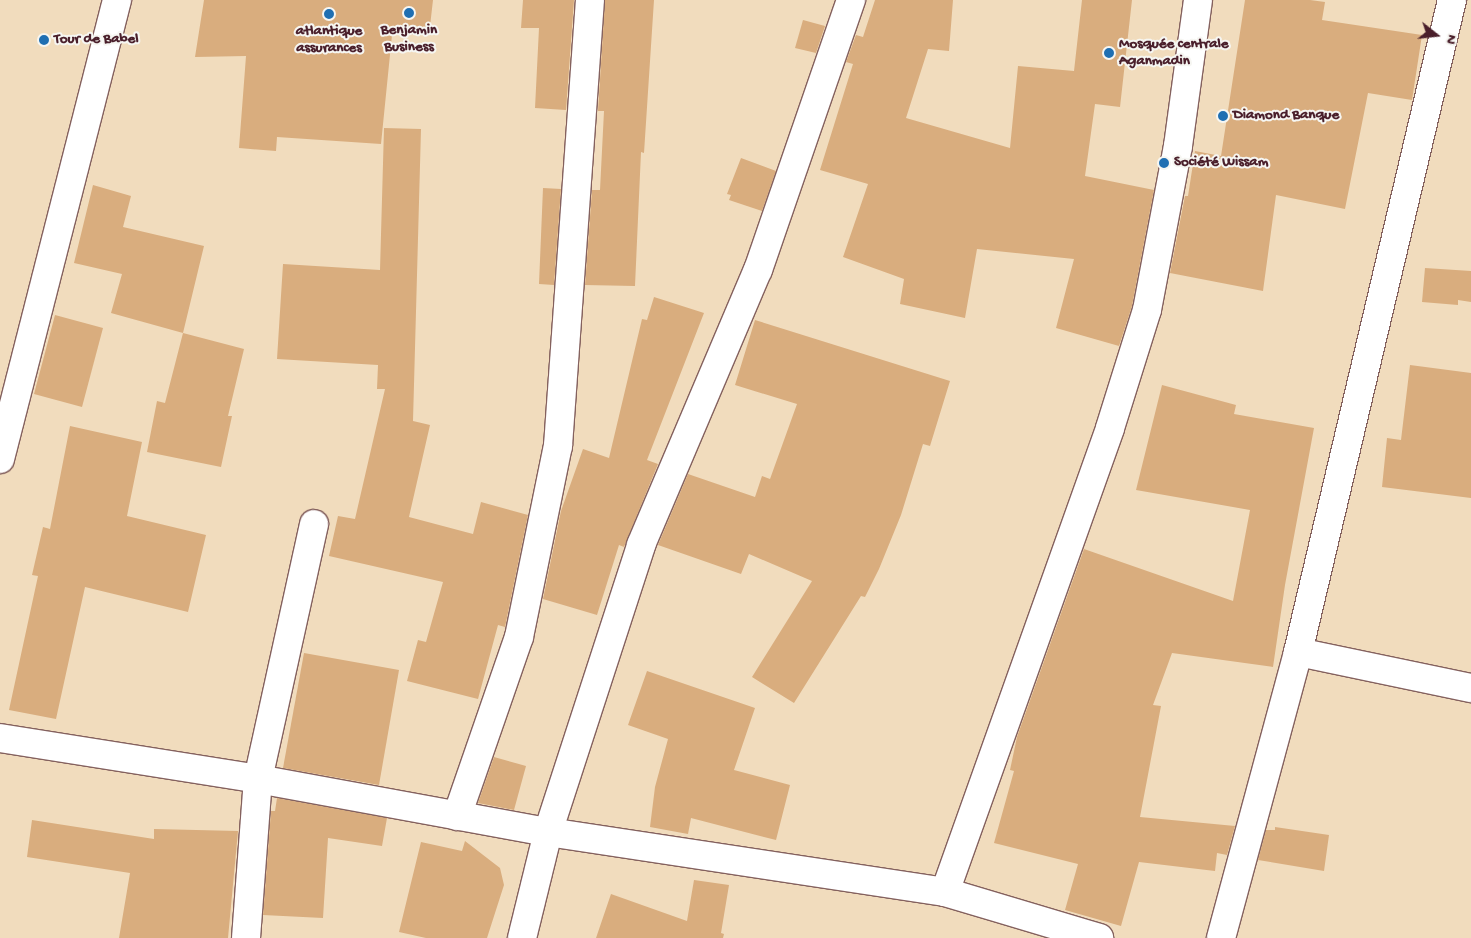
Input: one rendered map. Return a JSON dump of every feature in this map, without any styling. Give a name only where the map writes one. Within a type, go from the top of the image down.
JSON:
[{"type":"street","points":[[0,459],[117,0]]},
{"type":"street","points":[[457,816],[520,637],[558,446],[590,0]]},
{"type":"street","points":[[522,938],[548,832],[641,545],[758,270],[851,0]]},
{"type":"street","points":[[945,892],[1110,428],[1147,310],[1178,146],[1198,0]]},
{"type":"street","points":[[1221,938],[1298,652],[1452,0]]},
{"type":"street","points":[[246,938],[258,779],[314,524]]},
{"type":"street","points":[[1298,652],[1471,688]]},
{"type":"street","points":[[0,738],[258,779],[548,832],[945,892],[1099,938]]},
{"type":"building","points":[[204,0],[433,0],[429,35],[392,35],[381,144],[277,137],[276,151],[239,148],[246,56],[195,57]]},
{"type":"building","points":[[523,0],[574,0],[566,110],[535,108],[539,28],[521,28]]},
{"type":"building","points":[[605,0],[654,0],[644,153],[641,152],[635,286],[585,285],[592,190],[600,190],[604,111],[598,111]]},
{"type":"building","points":[[875,0],[953,0],[949,51],[928,49],[906,118],[1010,148],[1018,66],[1074,71],[1082,0],[1132,0],[1120,107],[1095,104],[1085,176],[1154,190],[1132,306],[1119,346],[1056,328],[1074,259],[977,249],[965,318],[900,304],[904,279],[843,257],[868,184],[820,170],[853,64],[846,62],[856,35],[863,37]]},
{"type":"building","points":[[1245,0],[1310,0],[1325,2],[1322,20],[1422,35],[1412,100],[1368,93],[1345,209],[1276,195],[1263,291],[1170,273],[1185,196],[1188,196],[1195,151],[1221,156]]},
{"type":"building","points":[[803,20],[825,26],[816,53],[795,48]]},
{"type":"building","points":[[384,128],[421,129],[413,421],[430,425],[409,517],[473,534],[481,502],[528,515],[505,627],[498,625],[478,699],[407,681],[418,640],[426,642],[443,582],[329,556],[338,516],[355,519],[385,389],[377,389],[378,365],[277,359],[283,264],[380,270]]},
{"type":"building","points":[[741,158],[776,171],[762,211],[729,200],[731,195],[727,194]]},
{"type":"building","points":[[93,185],[131,196],[123,227],[204,246],[183,333],[111,313],[122,274],[74,263]]},
{"type":"building","points":[[543,188],[561,189],[554,285],[539,284]]},
{"type":"building","points":[[1425,268],[1471,271],[1471,302],[1458,300],[1458,305],[1422,302]]},
{"type":"building","points":[[654,297],[704,313],[647,460],[658,464],[624,547],[619,545],[597,615],[543,599],[561,511],[583,449],[609,458],[642,319],[647,320]]},
{"type":"building","points":[[55,315],[103,328],[82,407],[34,394]]},
{"type":"building","points":[[755,320],[950,381],[930,446],[923,444],[901,515],[879,569],[865,597],[861,596],[794,703],[752,677],[812,581],[749,554],[741,574],[658,545],[688,474],[755,497],[762,476],[770,479],[797,404],[735,385]]},
{"type":"building","points":[[183,333],[244,349],[228,416],[232,416],[221,467],[147,452],[157,401],[165,403]]},
{"type":"building","points":[[1410,365],[1471,373],[1471,498],[1382,487],[1387,438],[1401,440]]},
{"type":"building","points":[[1162,385],[1236,405],[1234,414],[1314,428],[1285,585],[1273,667],[1172,653],[1153,705],[1161,706],[1140,817],[1235,826],[1227,855],[1217,853],[1215,871],[1139,862],[1121,926],[1065,910],[1078,864],[994,843],[1014,771],[1010,770],[1017,737],[1084,549],[1233,601],[1250,510],[1136,490]]},
{"type":"building","points":[[70,426],[142,442],[127,516],[206,535],[188,612],[85,587],[56,719],[9,710],[38,576],[32,575],[43,527],[50,529]]},
{"type":"building","points":[[304,653],[399,670],[379,785],[283,768]]},
{"type":"building","points":[[647,671],[755,708],[734,770],[790,785],[776,840],[691,818],[688,834],[650,827],[655,787],[668,739],[628,725]]},
{"type":"building","points":[[494,757],[526,766],[514,810],[478,803]]},
{"type":"building","points":[[277,798],[387,818],[382,846],[328,838],[323,918],[263,915],[271,811],[275,811]]},
{"type":"building","points":[[32,820],[154,839],[154,829],[238,831],[228,938],[119,938],[130,873],[27,857]]},
{"type":"building","points":[[1275,827],[1329,835],[1324,871],[1258,860],[1266,830],[1275,830]]},
{"type":"building","points":[[465,841],[500,868],[504,885],[487,938],[426,938],[399,932],[421,842],[462,851]]},
{"type":"building","points":[[694,880],[729,885],[721,933],[724,934],[723,938],[596,938],[611,894],[687,921]]},
{"type":"place","name":"Benjamin Business","points":[[409,13]]},
{"type":"place","name":"atlantique assurances","points":[[329,14]]},
{"type":"place","name":"Tour de Babel","points":[[44,40]]},
{"type":"place","name":"Mosquée centrale Aganmadin","points":[[1109,53]]},
{"type":"place","name":"Diamond Banque","points":[[1223,116]]},
{"type":"place","name":"Société Wissam","points":[[1164,163]]}]
